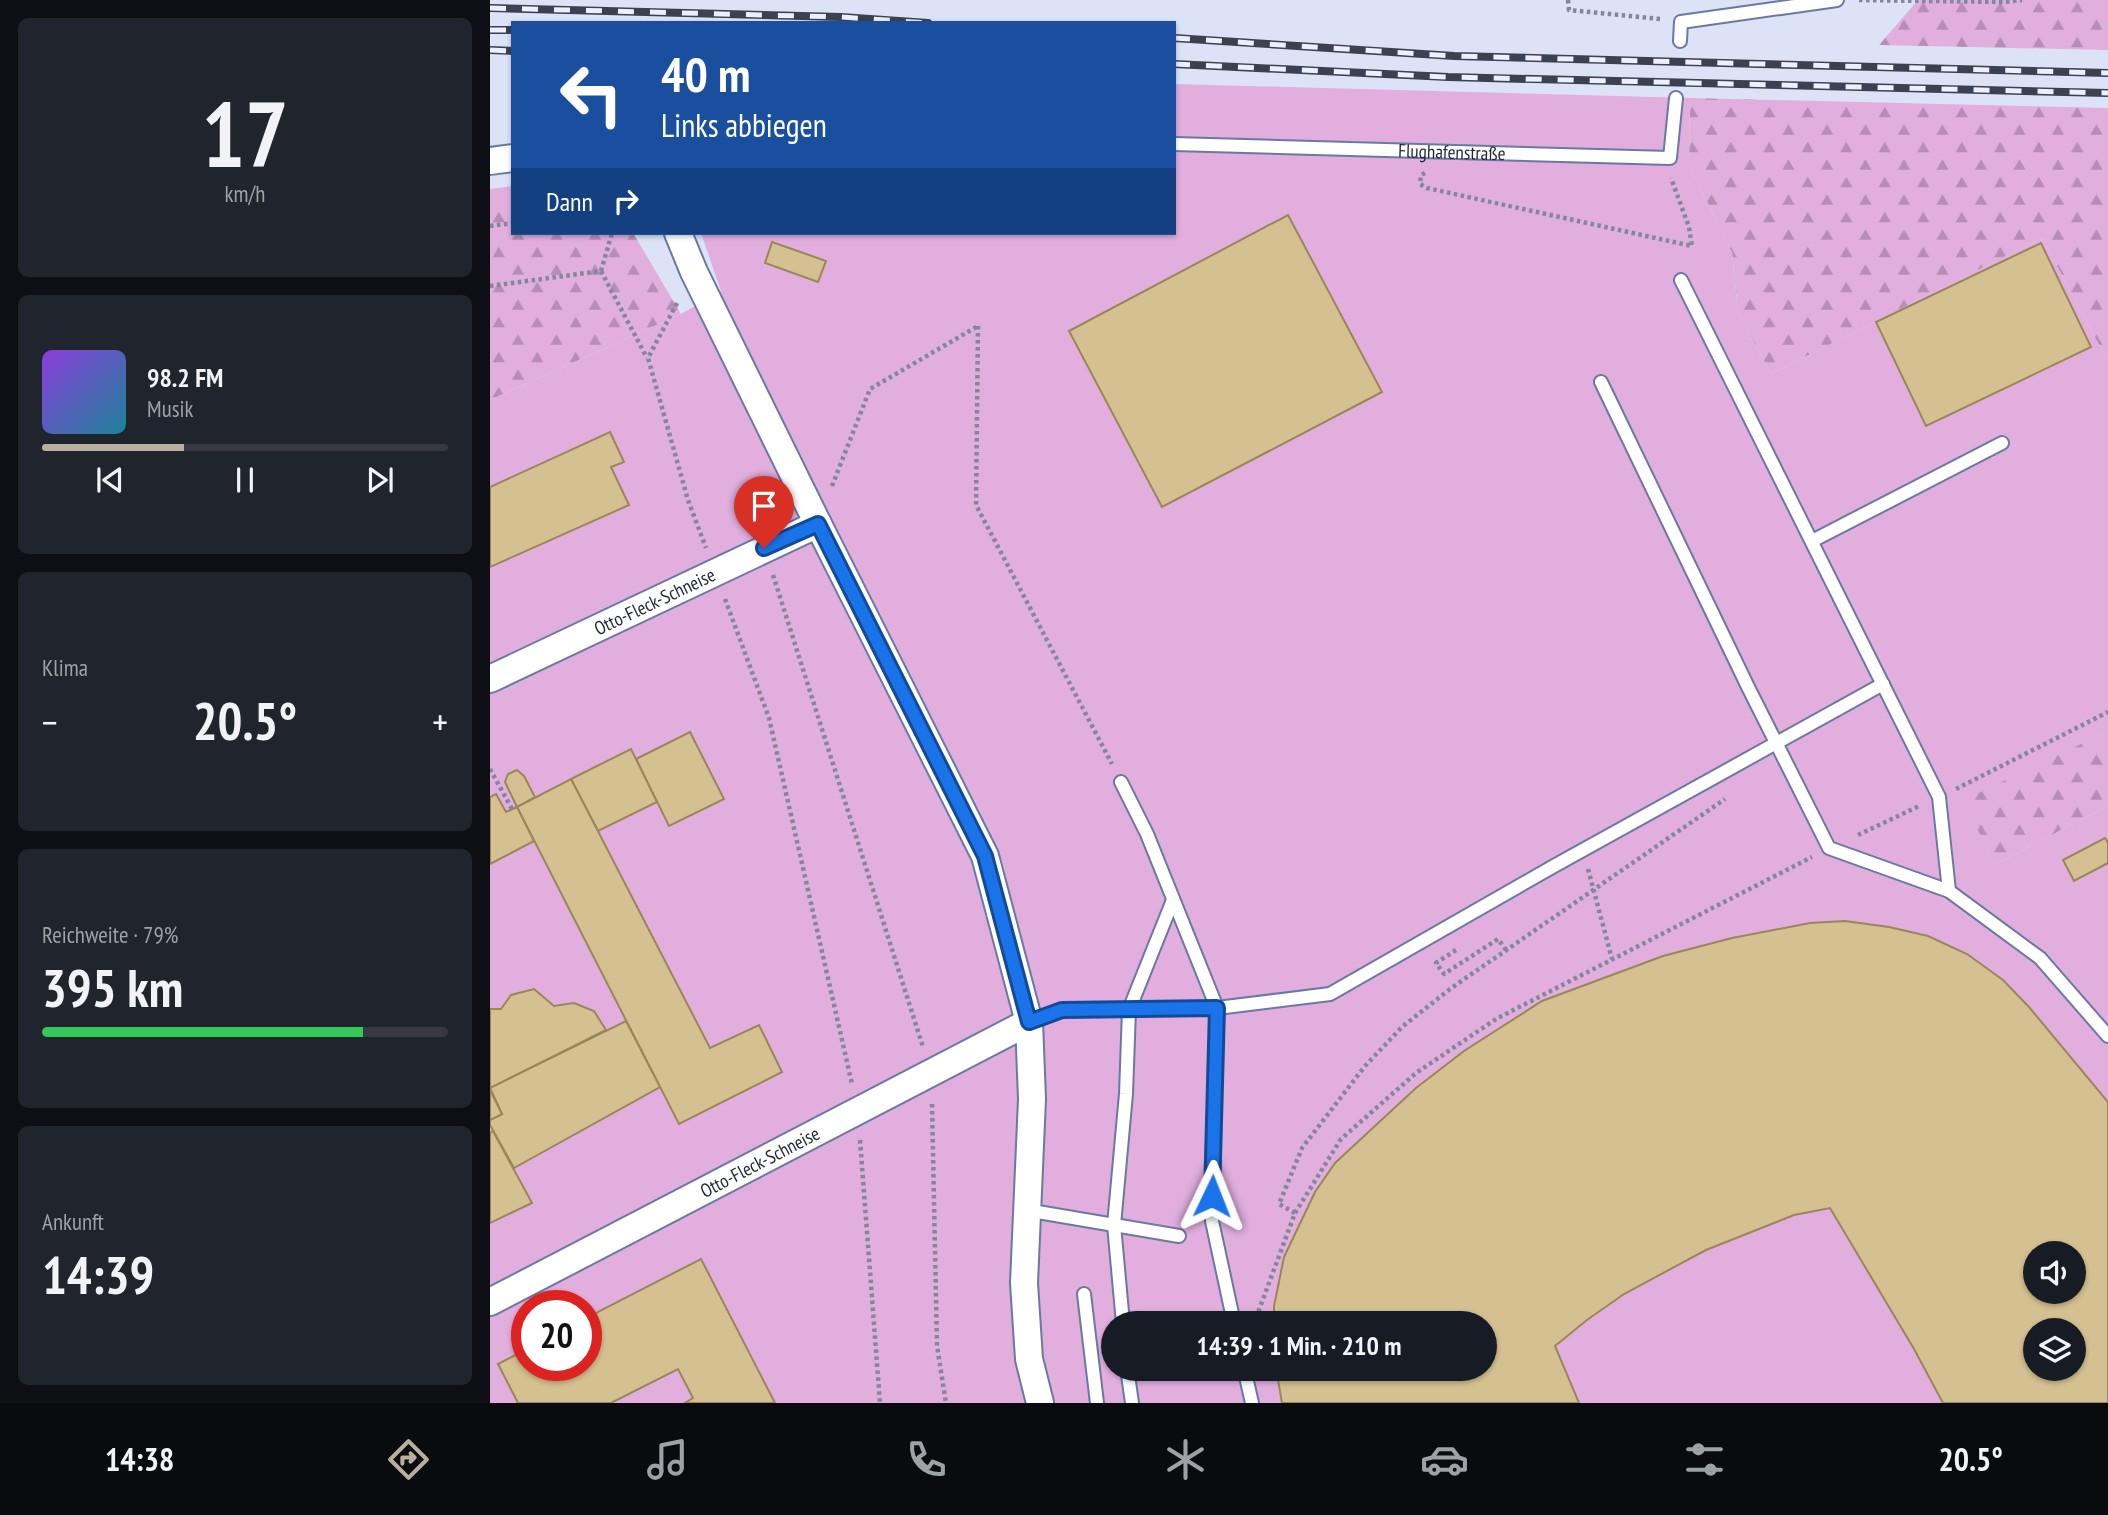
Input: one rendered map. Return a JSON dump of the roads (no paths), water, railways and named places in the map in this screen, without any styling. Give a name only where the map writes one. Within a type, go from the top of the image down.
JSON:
[{"type":"street","points":[[490,161],[511,158]]},
{"type":"street","points":[[679,235],[694,272],[818,524],[985,856],[1029,1022],[1032,1099],[1024,1283],[1029,1359],[1040,1403]]},
{"type":"street","name":"Otto-Fleck-Schneise","points":[[490,679],[818,524]]},
{"type":"street","name":"Otto-Fleck-Schneise","points":[[490,1302],[1029,1022]]},
{"type":"lane","points":[[1680,41],[1681,22],[1837,0]]},
{"type":"lane","name":"Flughafenstraße","points":[[1176,144],[1670,158],[1676,98]]},
{"type":"lane","points":[[1681,280],[1939,797],[1950,891]]},
{"type":"lane","points":[[1601,382],[1829,848],[1950,891],[2040,958],[2108,1036]]},
{"type":"lane","points":[[1812,541],[2002,443]]},
{"type":"lane","points":[[1029,1022],[1062,1010],[1217,1008],[1330,994],[1554,866],[1883,684]]},
{"type":"lane","points":[[1121,782],[1147,834],[1217,1008],[1212,1221],[1231,1311]]},
{"type":"lane","points":[[1122,1311],[1114,1225],[1126,1094],[1129,1010],[1174,900]]},
{"type":"lane","points":[[1026,1210],[1179,1236]]},
{"type":"lane","points":[[1084,1294],[1097,1403]]},
{"type":"lane","points":[[1128,1381],[1132,1403]]},
{"type":"lane","points":[[1247,1381],[1252,1403]]},
{"type":"railway","points":[[490,8],[841,17],[899,21]]},
{"type":"railway","points":[[490,30],[511,30]]},
{"type":"railway","points":[[1176,38],[1454,56],[2108,73]]},
{"type":"railway","points":[[490,50],[511,51]]},
{"type":"railway","points":[[1176,64],[1448,77],[2108,93]]}]
